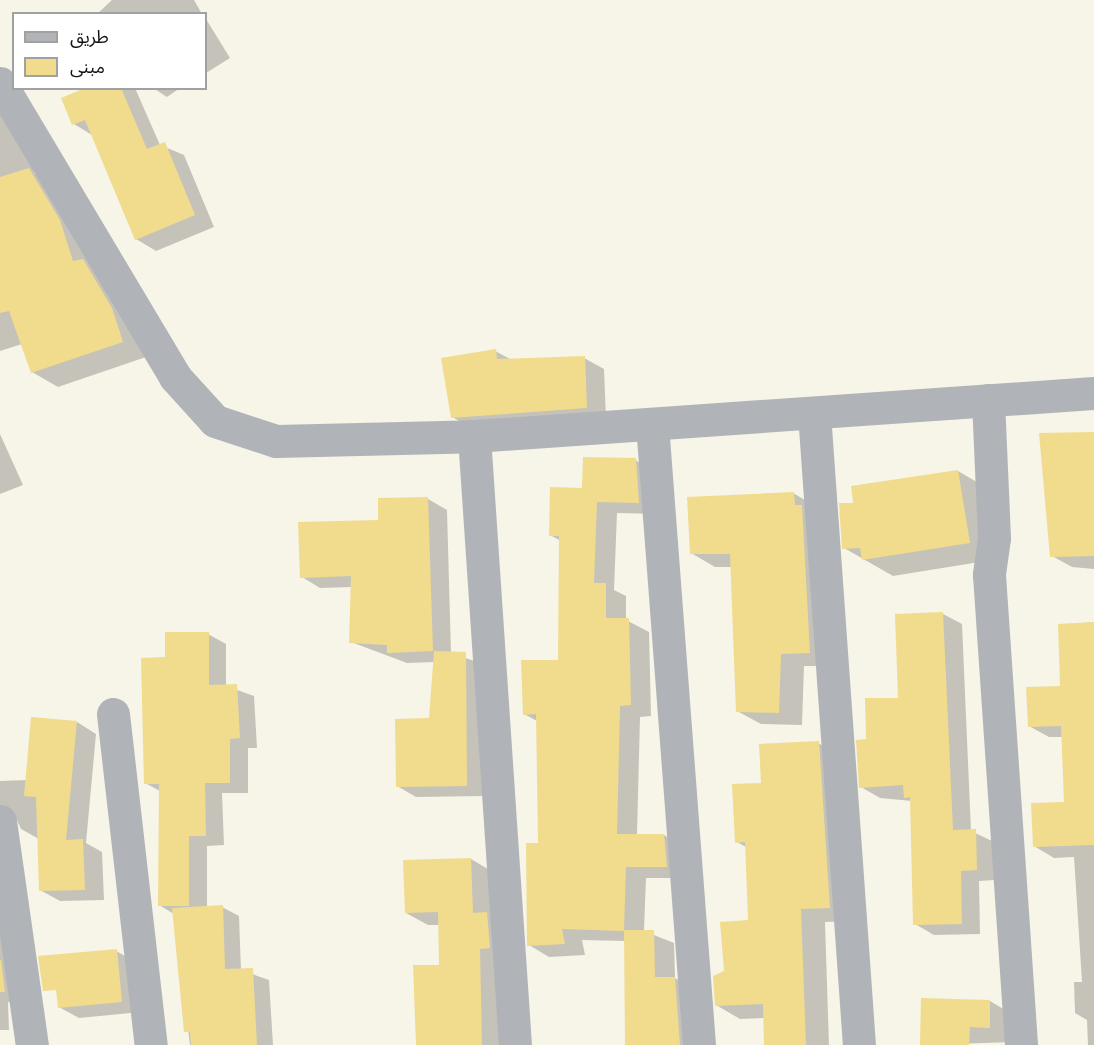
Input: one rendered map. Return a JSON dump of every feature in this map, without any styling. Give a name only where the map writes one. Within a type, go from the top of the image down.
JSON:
[{"type":"street","points":[[0,83],[175,377],[215,421],[276,441],[474,436],[1094,393]]},
{"type":"street","points":[[988,400],[994,538],[989,575],[1021,1045]]},
{"type":"street","points":[[814,412],[859,1045]]},
{"type":"street","points":[[652,423],[699,1045]]},
{"type":"street","points":[[474,436],[515,1045]]},
{"type":"street","points":[[113,714],[151,1045]]},
{"type":"street","points":[[0,821],[33,1045]]},
{"type":"building","points":[[80,90],[122,90],[147,149],[165,142],[195,215],[135,240],[85,120],[72,125],[61,98]]},
{"type":"building","points":[[29,168],[60,220],[73,261],[83,259],[112,308],[123,342],[31,373],[9,311],[0,313],[0,177]]},
{"type":"building","points":[[496,349],[497,359],[585,356],[587,408],[451,418],[441,358]]},
{"type":"building","points":[[1094,432],[1094,556],[1050,557],[1039,433]]},
{"type":"building","points":[[583,457],[636,458],[639,503],[597,502],[594,583],[606,583],[606,618],[629,618],[631,705],[620,706],[617,834],[664,834],[667,867],[626,867],[624,930],[654,930],[655,977],[675,977],[680,1045],[625,1045],[624,931],[562,929],[565,944],[527,946],[526,843],[538,843],[536,714],[523,715],[521,660],[558,660],[559,536],[549,536],[550,487],[582,488]]},
{"type":"building","points":[[958,470],[970,543],[862,560],[860,548],[842,549],[839,503],[853,503],[851,486]]},
{"type":"building","points":[[794,492],[795,505],[802,505],[810,653],[781,654],[779,713],[736,712],[730,554],[690,554],[687,497]]},
{"type":"building","points":[[428,497],[433,651],[387,653],[387,645],[349,643],[351,576],[300,578],[298,522],[378,520],[378,498]]},
{"type":"building","points":[[943,612],[953,830],[976,829],[977,870],[961,871],[962,924],[913,925],[910,797],[904,798],[903,785],[859,788],[856,740],[866,739],[865,698],[898,698],[895,614]]},
{"type":"building","points":[[1094,622],[1094,845],[1033,847],[1031,803],[1064,802],[1061,726],[1028,727],[1026,687],[1060,686],[1058,624]]},
{"type":"building","points":[[165,632],[209,632],[209,685],[237,684],[240,738],[230,739],[230,783],[205,783],[206,836],[189,836],[189,906],[158,906],[159,784],[144,784],[141,658],[165,657]]},
{"type":"building","points":[[434,651],[466,652],[467,786],[396,787],[395,719],[429,718]]},
{"type":"building","points":[[31,717],[77,721],[66,840],[83,839],[85,890],[39,891],[36,797],[24,796]]},
{"type":"building","points":[[819,741],[830,908],[801,909],[806,1045],[764,1045],[763,1004],[715,1006],[713,976],[724,971],[720,922],[748,920],[745,842],[735,843],[732,784],[761,783],[759,744]]},
{"type":"building","points":[[471,858],[473,913],[487,912],[490,948],[480,949],[482,1045],[416,1045],[413,965],[439,965],[438,912],[405,913],[403,860]]},
{"type":"building","points":[[223,905],[225,969],[253,968],[257,1045],[191,1045],[190,1032],[184,1032],[172,908]]},
{"type":"building","points":[[117,949],[122,1002],[58,1008],[56,990],[43,991],[38,956]]},
{"type":"building","points":[[1,960],[5,992],[0,992]]},
{"type":"building","points":[[921,998],[990,1000],[990,1028],[970,1027],[969,1045],[920,1045]]}]
